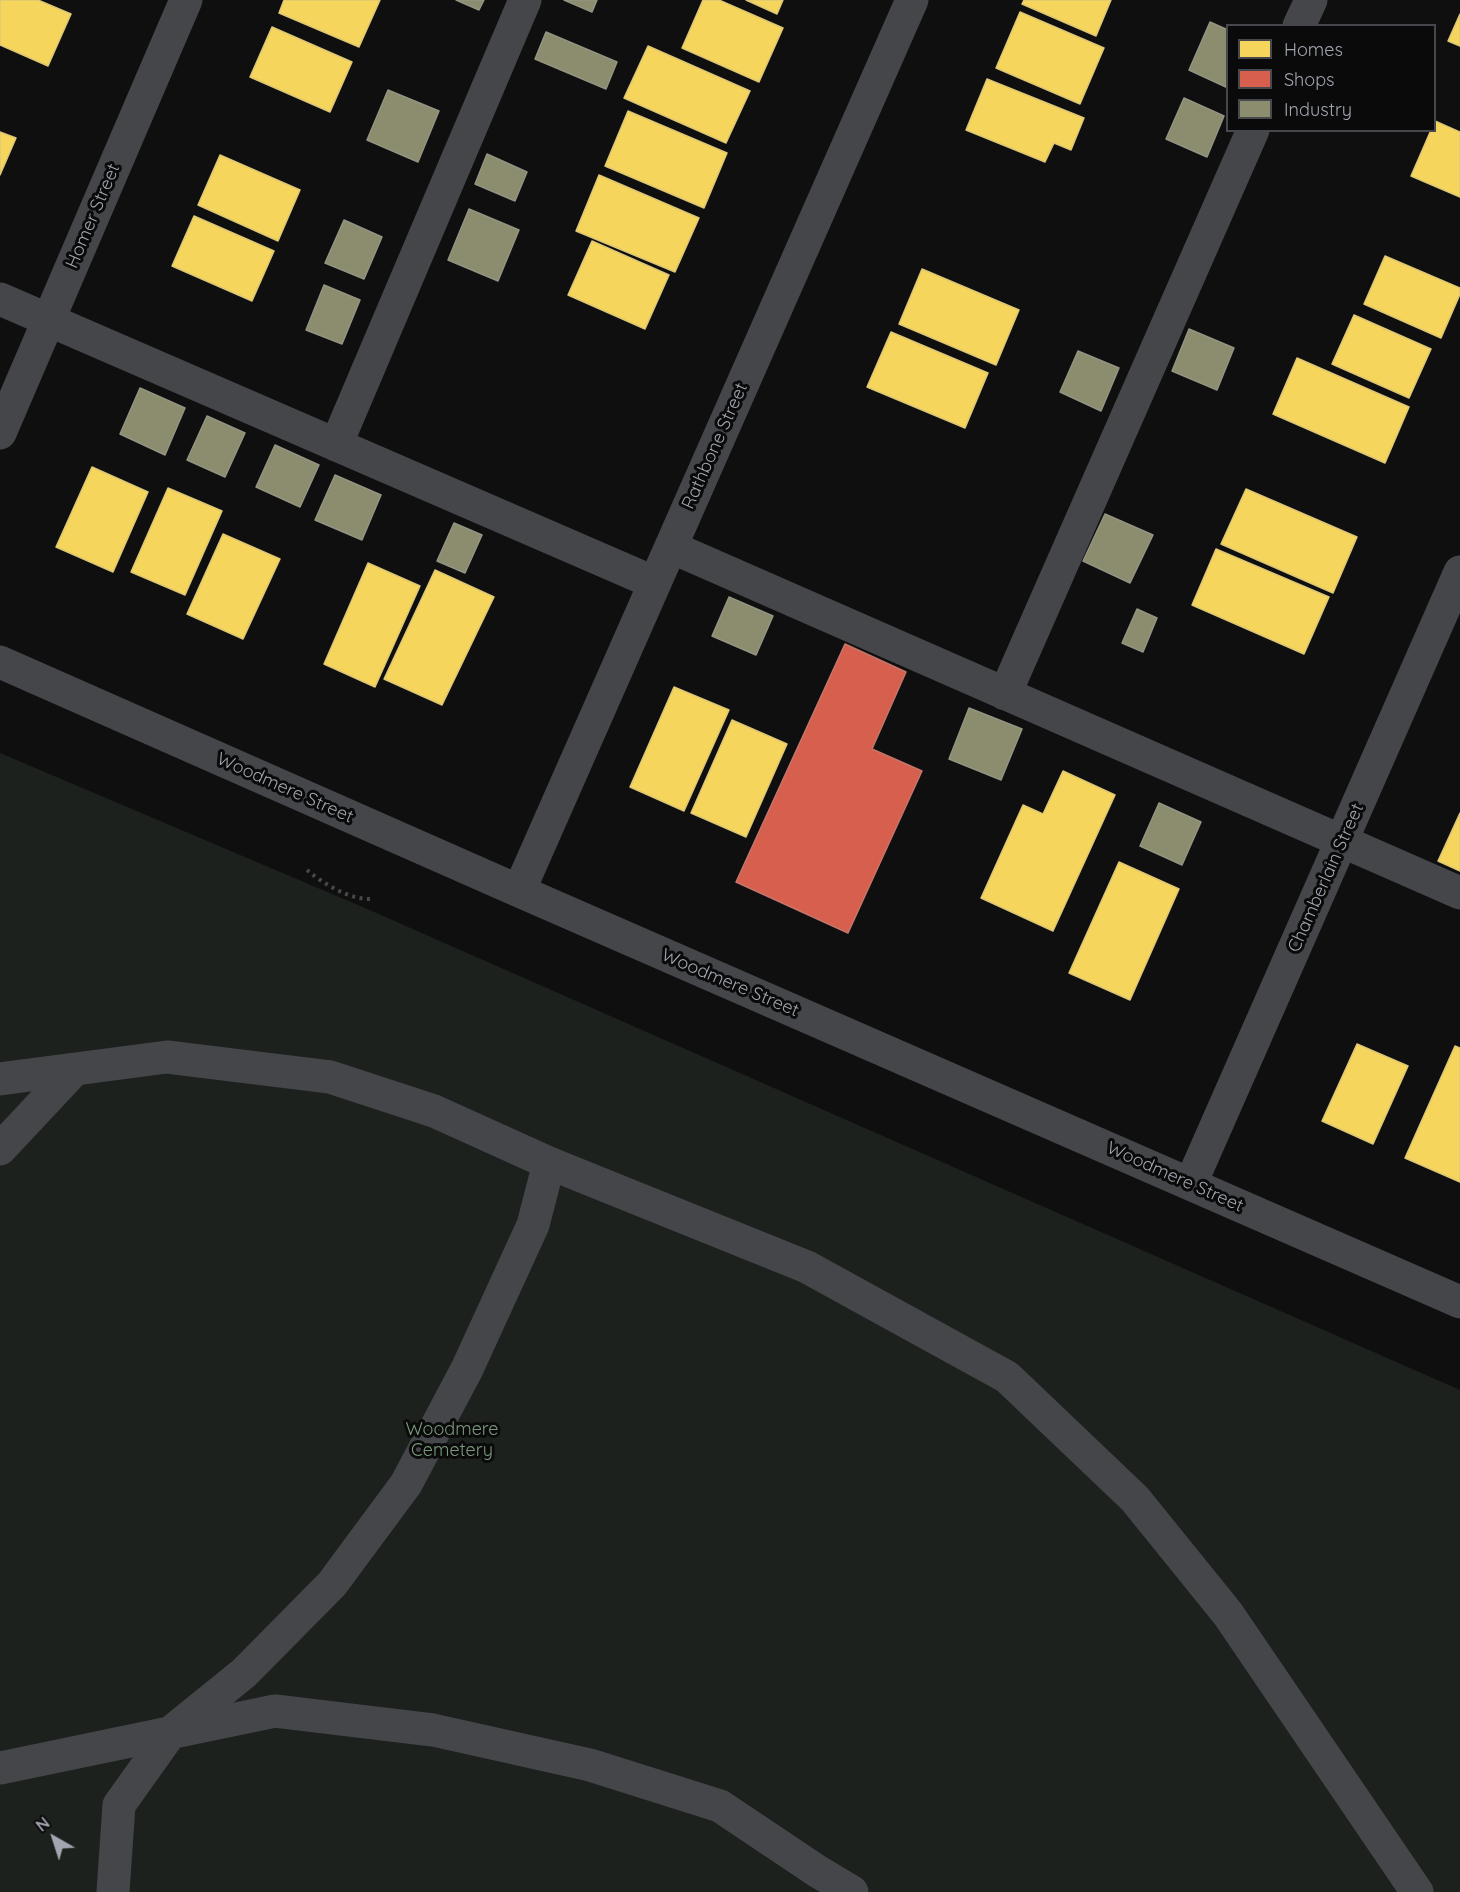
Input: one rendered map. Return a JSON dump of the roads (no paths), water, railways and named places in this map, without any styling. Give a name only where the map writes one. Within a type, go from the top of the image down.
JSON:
[{"type":"street","name":"Homer Street","points":[[0,433],[186,0]]},
{"type":"street","points":[[336,445],[525,0]]},
{"type":"street","name":"Rathbone Street","points":[[519,891],[912,0]]},
{"type":"street","points":[[1300,24],[1311,0]]},
{"type":"street","points":[[1005,694],[1252,132]]},
{"type":"street","points":[[0,299],[655,583]]},
{"type":"street","points":[[671,547],[1460,894]]},
{"type":"street","name":"Chamberlain Street","points":[[1191,1184],[1460,572]]},
{"type":"street","name":"Woodmere Street","points":[[0,662],[1460,1302]]},
{"type":"street","points":[[0,1079],[167,1057],[330,1077],[434,1112],[549,1163],[807,1267],[1007,1377],[1135,1499],[1228,1614],[1414,1891]]},
{"type":"street","points":[[0,1149],[75,1069]]},
{"type":"street","points":[[113,1892],[119,1805],[171,1732],[244,1673],[332,1584],[406,1484],[466,1370],[533,1225],[549,1163]]},
{"type":"street","points":[[0,1768],[275,1711],[434,1730],[590,1765],[720,1806],[852,1892]]},
{"type":"park label","name":"Woodmere Cemetery","points":[[452,1440]]}]
